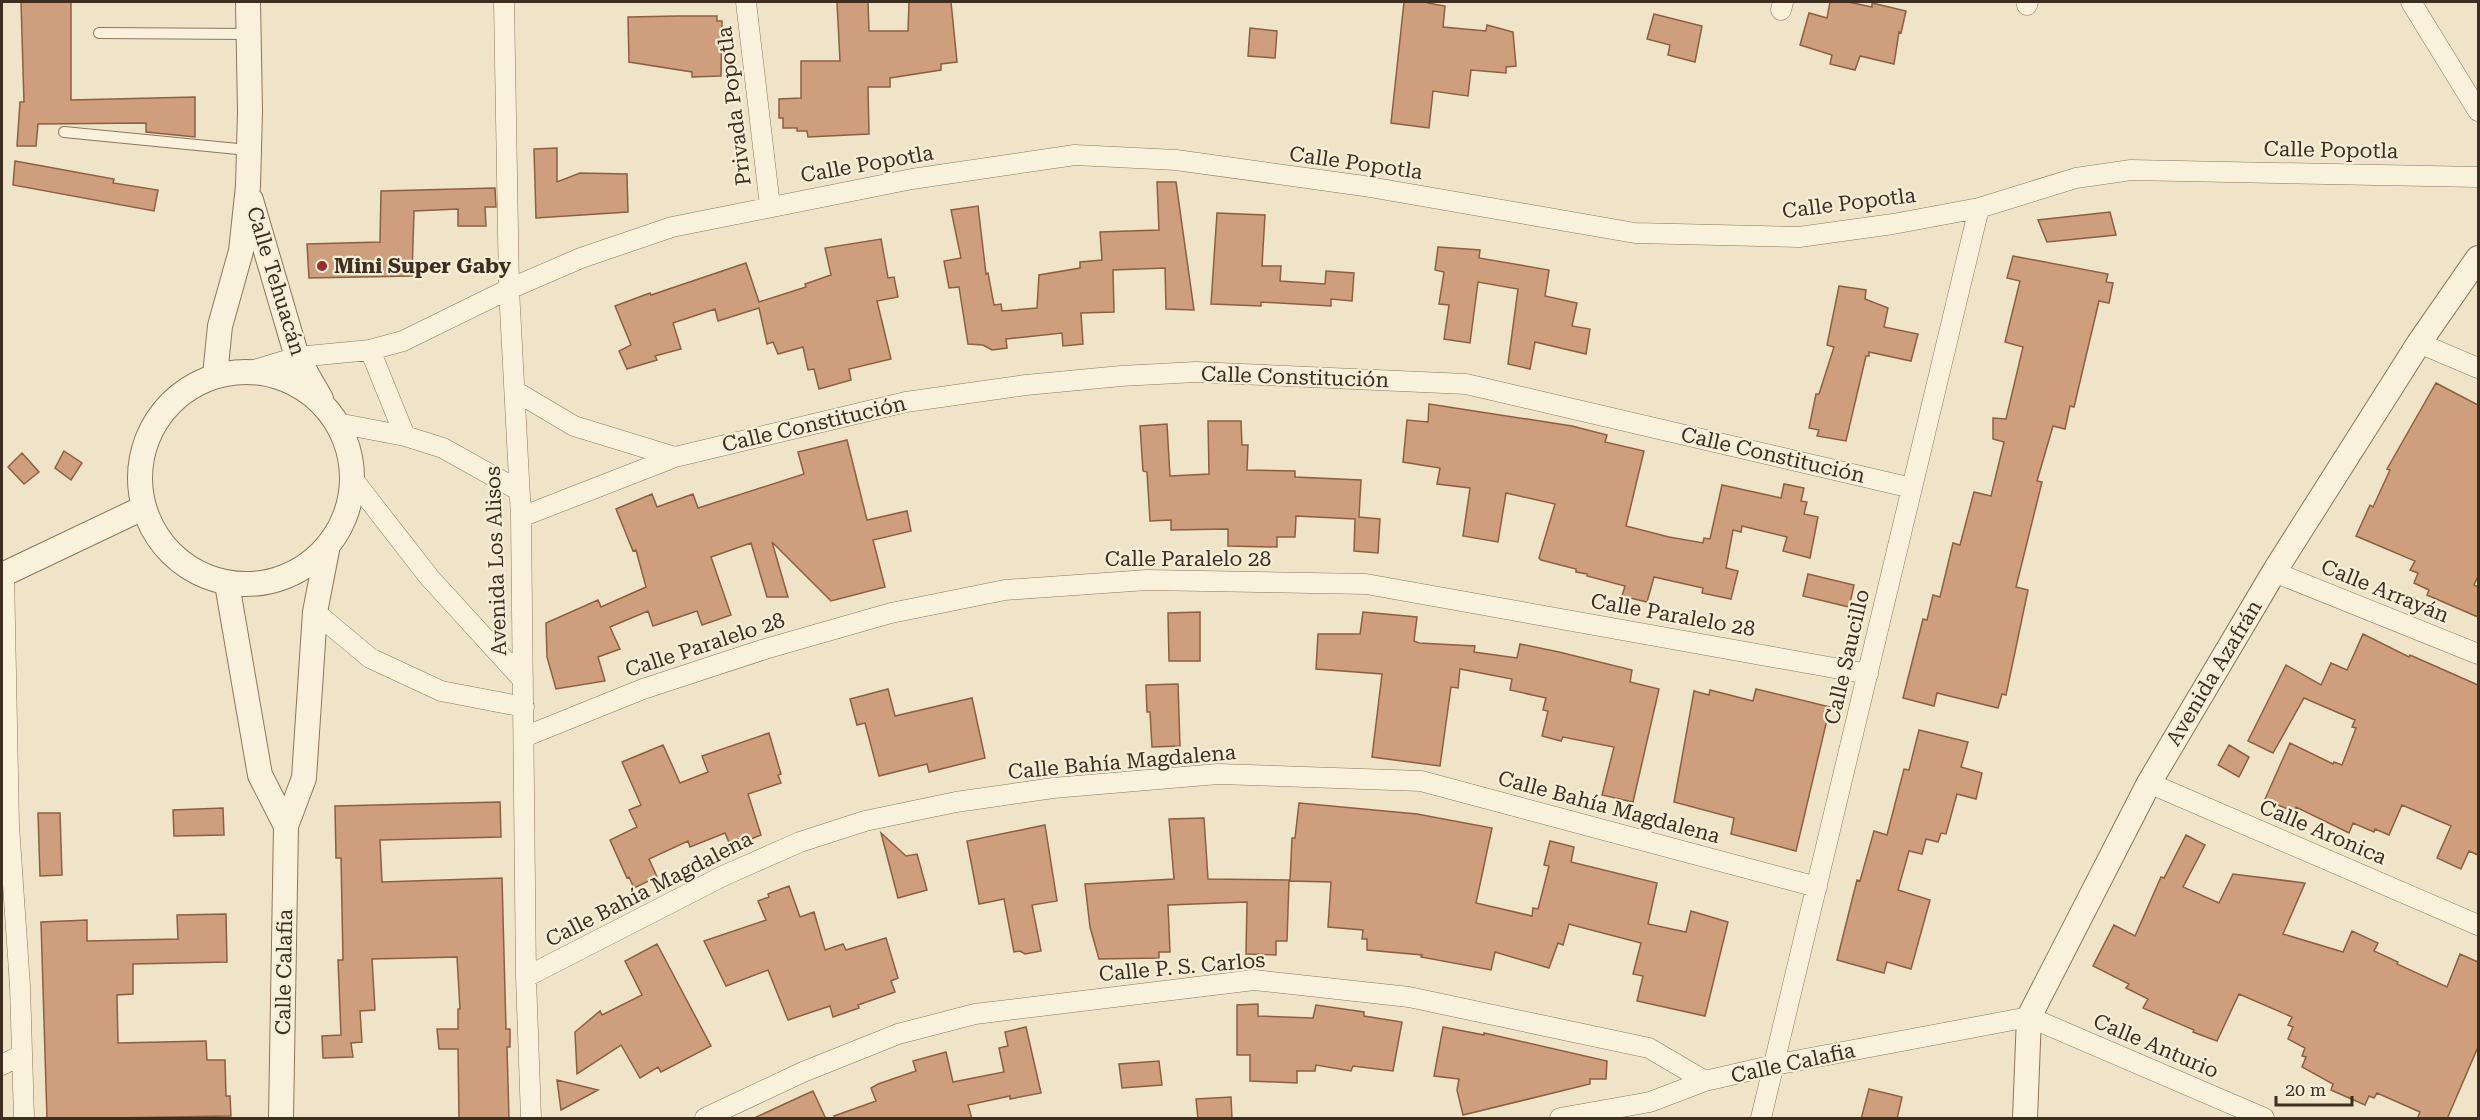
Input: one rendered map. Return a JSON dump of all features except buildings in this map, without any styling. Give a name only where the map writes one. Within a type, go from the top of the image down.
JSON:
[{"type":"street","name":"Calle Tehuacán","points":[[215,375],[220,326],[241,251],[248,186],[248,2]]},
{"type":"street","name":"Avenida Los Alisos","points":[[505,2],[509,289],[521,517],[526,977],[531,1119]]},
{"type":"street","name":"Privada Popotla","points":[[746,2],[770,206]]},
{"type":"street","points":[[2411,2],[2478,111]]},
{"type":"street","name":"Calle Popotla","points":[[251,371],[297,357],[370,350],[403,341],[509,289],[581,258],[672,227],[912,179],[1075,155],[1176,160],[1364,186],[1635,233],[1799,237],[1893,224],[1979,207],[2076,178],[2131,170],[2478,177]]},
{"type":"street","name":"Calle Tehuacán","points":[[248,186],[297,357],[331,414]]},
{"type":"street","name":"Calle Saucillo","points":[[1761,1119],[1979,207]]},
{"type":"street","name":"Avenida Azafrán","points":[[2025,1119],[2029,1017],[2149,783],[2274,572],[2419,343],[2478,258]]},
{"type":"street","points":[[2419,343],[2478,368]]},
{"type":"street","points":[[370,350],[405,435]]},
{"type":"street","points":[[251,371],[278,376],[303,388],[331,414],[348,449],[352,478],[346,513],[328,545],[308,565],[283,578],[256,585],[227,584],[199,574],[175,558],[155,536],[143,508],[139,475],[145,442],[161,413],[185,390],[215,375],[251,371]]},
{"type":"street","name":"Calle Constitución","points":[[521,517],[675,457],[906,402],[1038,384],[1196,372],[1466,384],[1912,488]]},
{"type":"street","points":[[515,392],[574,426],[675,457]]},
{"type":"street","points":[[331,414],[443,448],[518,490]]},
{"type":"street","points":[[352,478],[429,578],[523,680]]},
{"type":"street","points":[[24,1119],[20,986],[5,828],[3,574],[143,508]]},
{"type":"street","name":"Calle Calafia","points":[[281,1119],[286,826],[304,778],[315,612],[328,545]]},
{"type":"street","name":"Calle Arrayán","points":[[2274,572],[2478,654]]},
{"type":"street","name":"Calle Paralelo 28","points":[[524,737],[654,686],[765,649],[891,613],[1005,590],[1147,580],[1366,584],[1868,674]]},
{"type":"street","name":"Calle Calafia","points":[[227,584],[260,775],[286,826]]},
{"type":"street","points":[[315,612],[370,658],[441,691],[524,707]]},
{"type":"street","name":"Calle Bahía Magdalena","points":[[526,977],[723,876],[800,842],[865,821],[956,802],[1053,788],[1218,774],[1421,781],[1817,887]]},
{"type":"street","name":"Calle Aronica","points":[[2149,783],[2478,925]]},
{"type":"street","name":"Calle P. S. Carlos","points":[[705,1119],[803,1072],[898,1034],[975,1014],[1254,980],[1409,997],[1649,1048],[1705,1082]]},
{"type":"street","name":"Calle Calafia","points":[[1560,1119],[1650,1102],[1705,1082],[1774,1065],[2029,1017]]},
{"type":"street","name":"Calle Anturio","points":[[2029,1017],[2264,1119]]},
{"type":"street","points":[[2,1065],[21,1055]]},
{"type":"lane","points":[[99,33],[249,34]]},
{"type":"lane","points":[[64,132],[248,150]]},
{"type":"place","name":"Mini Super Gaby","points":[[322,266]]}]
